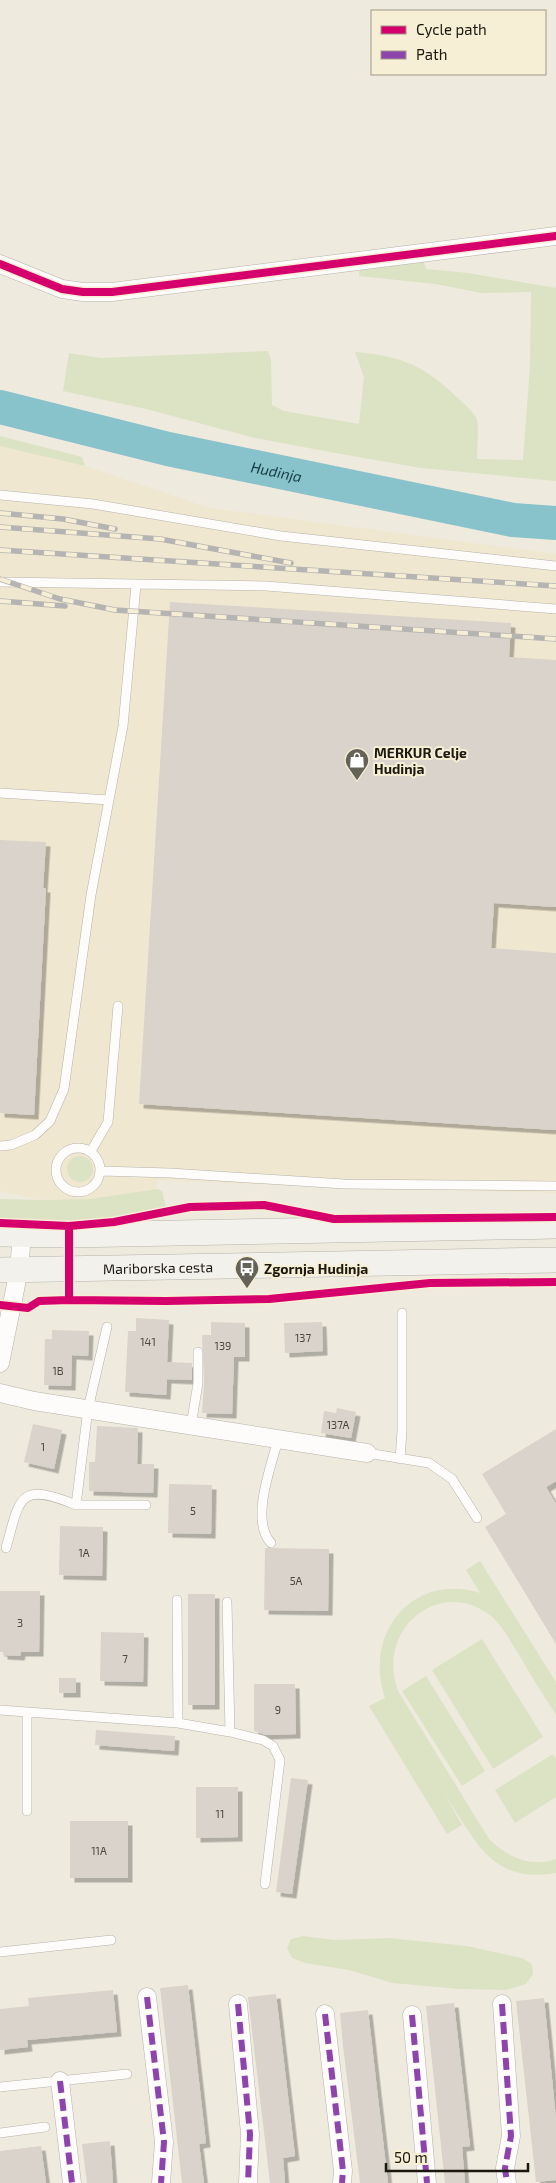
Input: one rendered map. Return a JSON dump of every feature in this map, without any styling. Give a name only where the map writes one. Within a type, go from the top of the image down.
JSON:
[{"type":"main road","points":[[11,1234],[556,1226]]},
{"type":"main road","name":"Mariborska cesta","points":[[9,1270],[556,1260]]},
{"type":"street","points":[[0,264],[62,289],[83,292],[112,292],[556,236]]},
{"type":"street","points":[[0,1362],[11,1234]]},
{"type":"street","points":[[0,1393],[191,1426],[367,1453]]},
{"type":"street","points":[[147,1997],[164,2142],[161,2183]]},
{"type":"street","points":[[238,2004],[250,2134],[248,2183]]},
{"type":"street","points":[[502,2004],[511,2136],[505,2168],[507,2183]]},
{"type":"street","points":[[325,2014],[343,2171],[342,2183]]},
{"type":"street","points":[[412,2015],[427,2183]]},
{"type":"street","points":[[60,2081],[72,2183]]},
{"type":"lane","points":[[0,494],[102,506],[281,536],[556,566]]},
{"type":"lane","points":[[0,582],[266,586],[556,608]]},
{"type":"lane","points":[[0,1146],[10,1145],[35,1135],[50,1121],[64,1089],[91,895],[123,726],[136,585]]},
{"type":"lane","points":[[0,793],[109,800]]},
{"type":"lane","points":[[91,1151],[108,1122],[118,1006]]},
{"type":"lane","points":[[80,1146],[91,1151],[99,1159],[102,1171],[97,1184],[87,1191],[73,1192],[62,1185],[56,1174],[57,1160],[68,1149],[80,1146]]},
{"type":"lane","points":[[102,1171],[189,1174],[344,1184],[556,1186]]},
{"type":"lane","points":[[400,1459],[402,1431],[402,1313]]},
{"type":"lane","points":[[76,1505],[88,1409],[107,1327]]},
{"type":"lane","points":[[191,1426],[198,1383],[198,1352]]},
{"type":"lane","points":[[271,1544],[266,1538],[264,1528],[264,1489],[278,1440]]},
{"type":"lane","points":[[367,1453],[429,1463],[452,1479],[477,1518]]},
{"type":"lane","points":[[6,1548],[18,1505],[24,1498],[31,1495],[45,1494],[76,1505],[146,1505]]},
{"type":"lane","points":[[177,1600],[178,1723]]},
{"type":"lane","points":[[227,1602],[230,1732]]},
{"type":"lane","points":[[0,1710],[178,1723],[230,1732],[263,1740],[273,1746],[280,1760],[265,1884]]},
{"type":"lane","points":[[27,1712],[27,1811]]},
{"type":"lane","points":[[0,1952],[111,1940]]},
{"type":"lane","points":[[0,2087],[127,2074]]},
{"type":"lane","points":[[0,2133],[45,2127]]},
{"type":"shaded area","points":[[0,446],[76,463],[210,508],[556,554],[556,1193],[354,1188],[157,1180],[157,1189],[90,1199],[41,1200],[0,1191]]},
{"type":"green space","points":[[423,258],[426,269],[468,273],[556,288],[556,481],[421,468],[341,454],[255,438],[146,409],[63,391],[69,353],[101,358],[268,351],[271,360],[272,405],[284,411],[359,424],[364,377],[355,352],[387,356],[424,371],[447,388],[470,409],[477,420],[477,459],[523,460],[530,366],[531,292],[482,293],[435,284],[359,276],[360,266]]},
{"type":"green space","points":[[0,436],[82,457],[85,466],[0,446]]},
{"type":"green space","points":[[80,1156],[89,1160],[93,1169],[89,1178],[80,1182],[71,1178],[67,1169],[71,1160]]},
{"type":"green space","points":[[157,1189],[162,1191],[166,1207],[105,1219],[0,1224],[0,1199],[90,1199]]},
{"type":"green space","points":[[480,1561],[556,1682],[556,1715],[499,1624],[491,1616],[471,1605],[452,1602],[433,1606],[417,1615],[404,1629],[396,1648],[393,1668],[398,1691],[489,1839],[504,1851],[520,1859],[538,1862],[556,1859],[556,1873],[534,1875],[515,1872],[500,1865],[487,1855],[476,1842],[445,1795],[462,1825],[447,1834],[369,1706],[385,1698],[380,1674],[381,1652],[387,1631],[399,1614],[414,1600],[433,1592],[455,1589],[480,1593],[466,1570]]},
{"type":"green space","points":[[482,1639],[543,1737],[493,1769],[432,1670]]},
{"type":"green space","points":[[426,1676],[485,1771],[462,1786],[402,1691]]},
{"type":"green space","points":[[553,1754],[556,1759],[556,1797],[515,1823],[495,1790]]},
{"type":"green space","points":[[303,1936],[335,1940],[388,1938],[467,1946],[522,1958],[532,1964],[533,1974],[526,1984],[505,1990],[460,1989],[392,1983],[349,1970],[305,1963],[292,1958],[287,1948],[291,1939]]},
{"type":"building","name":"MERKUR Celje Hudinja","points":[[170,602],[511,623],[509,657],[556,660],[556,907],[494,903],[491,948],[556,953],[556,1130],[139,1104]]},
{"type":"building","points":[[0,840],[46,842],[43,888],[46,888],[34,1115],[0,1113]]},
{"type":"building","points":[[136,1318],[169,1320],[167,1362],[192,1363],[192,1380],[167,1379],[166,1395],[125,1392],[128,1331],[136,1331]]},
{"type":"building","points":[[211,1322],[245,1323],[245,1357],[234,1357],[232,1414],[202,1413],[204,1383],[202,1335],[211,1335]]},
{"type":"building","points":[[322,1322],[323,1351],[285,1353],[284,1323]]},
{"type":"building","points":[[52,1330],[89,1331],[88,1356],[72,1355],[71,1386],[44,1385],[45,1339],[52,1339]]},
{"type":"building","points":[[337,1408],[356,1412],[351,1438],[321,1433],[324,1411],[336,1413]]},
{"type":"building","points":[[33,1424],[62,1430],[54,1469],[24,1462]]},
{"type":"building","points":[[97,1426],[138,1428],[137,1464],[154,1464],[153,1493],[89,1491],[89,1462],[95,1462]]},
{"type":"building","points":[[556,1429],[556,1481],[546,1487],[556,1504],[556,1644],[485,1527],[506,1514],[482,1474]]},
{"type":"building","points":[[169,1484],[212,1485],[211,1534],[168,1533]]},
{"type":"building","points":[[60,1526],[103,1527],[102,1576],[59,1575]]},
{"type":"building","points":[[265,1548],[329,1549],[328,1611],[264,1610]]},
{"type":"building","points":[[0,1591],[40,1591],[39,1652],[21,1652],[20,1656],[3,1655],[3,1652],[0,1652]]},
{"type":"building","points":[[188,1594],[215,1594],[215,1705],[188,1705]]},
{"type":"building","points":[[101,1632],[144,1633],[143,1682],[100,1681]]},
{"type":"building","points":[[59,1678],[76,1678],[76,1693],[59,1693]]},
{"type":"building","points":[[254,1684],[295,1684],[296,1734],[266,1735],[254,1731]]},
{"type":"building","points":[[96,1730],[175,1736],[174,1751],[95,1745]]},
{"type":"building","points":[[291,1778],[308,1780],[292,1894],[276,1892]]},
{"type":"building","points":[[196,1787],[238,1787],[238,1837],[196,1838]]},
{"type":"building","points":[[70,1821],[128,1821],[128,1878],[70,1878]]},
{"type":"building","points":[[188,1985],[206,2143],[199,2144],[204,2183],[182,2183],[160,1988]]},
{"type":"building","points":[[113,1990],[117,2032],[27,2040],[28,2047],[0,2050],[0,2009],[29,2006],[28,1998]]},
{"type":"building","points":[[276,1994],[295,2156],[283,2158],[285,2183],[270,2183],[248,1997]]},
{"type":"building","points":[[544,1998],[556,2119],[556,2180],[536,2182],[516,2001]]},
{"type":"building","points":[[454,2003],[470,2146],[462,2147],[465,2183],[445,2183],[426,2006]]},
{"type":"building","points":[[368,2010],[388,2183],[360,2183],[343,2046],[340,2013]]},
{"type":"building","points":[[110,2141],[113,2183],[87,2183],[82,2144]]},
{"type":"building","points":[[41,2146],[46,2183],[0,2183],[0,2151]]},
{"type":"waterway","name":"Hudinja","points":[[0,407],[168,449],[513,520],[556,523]]},
{"type":"railway","points":[[0,513],[63,519],[115,529]]},
{"type":"railway","points":[[0,527],[160,539],[291,563]]},
{"type":"railway","points":[[0,550],[556,586]]},
{"type":"railway","points":[[0,579],[60,599],[115,610],[556,639]]},
{"type":"railway","points":[[0,601],[65,606]]},
{"type":"marked path","points":[[147,1997],[164,2142],[161,2183]]},
{"type":"marked path","points":[[238,2004],[250,2134],[248,2183]]},
{"type":"marked path","points":[[502,2004],[511,2136],[505,2168],[507,2183]]},
{"type":"marked path","points":[[325,2014],[343,2171],[342,2183]]},
{"type":"marked path","points":[[412,2015],[427,2183]]},
{"type":"marked path","points":[[60,2081],[72,2183]]},
{"type":"cycle path","points":[[0,264],[62,289],[83,292],[112,292],[556,236]]},
{"type":"cycle path","points":[[0,1223],[69,1226],[114,1222],[190,1207],[264,1205],[334,1219],[556,1217]]},
{"type":"cycle path","points":[[69,1226],[69,1300]]},
{"type":"cycle path","points":[[0,1305],[28,1308],[39,1301],[269,1299],[430,1283],[556,1282]]},
{"type":"place","name":"MERKUR Celje Hudinja","points":[[357,781]]},
{"type":"place","name":"Zgornja Hudinja","points":[[247,1289]]}]
